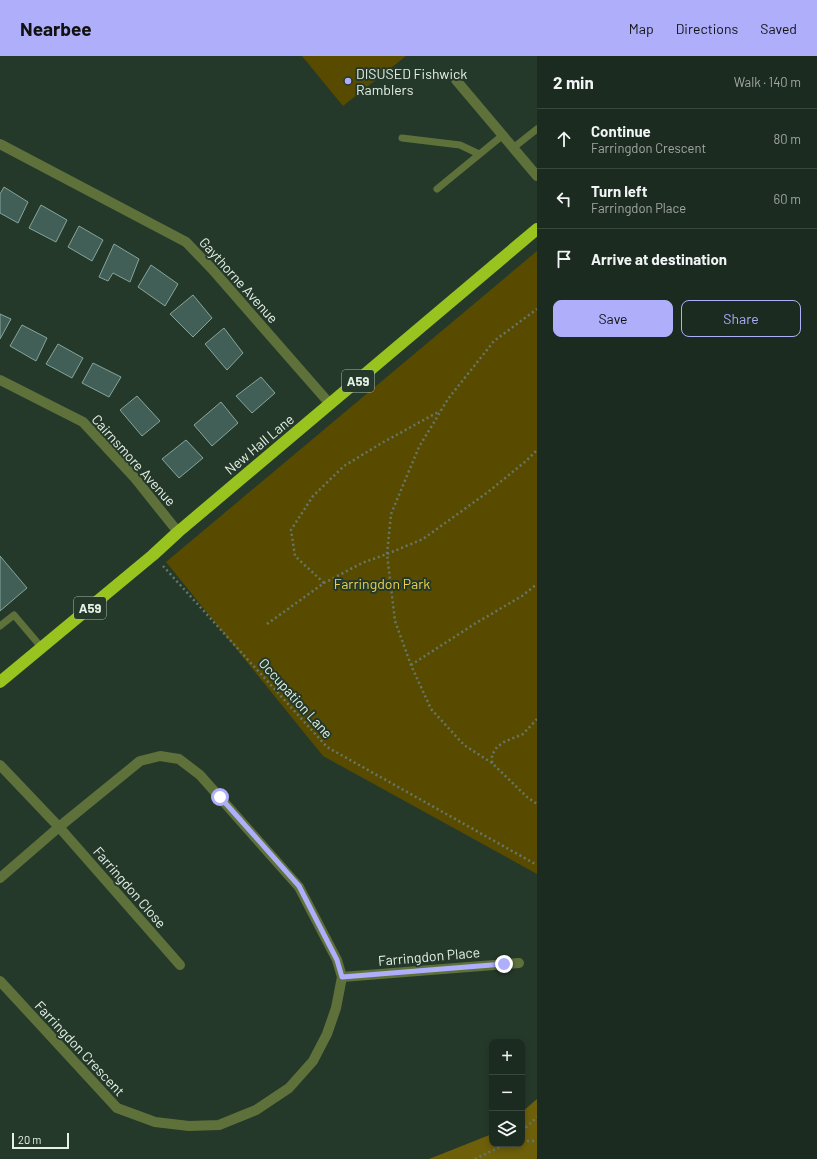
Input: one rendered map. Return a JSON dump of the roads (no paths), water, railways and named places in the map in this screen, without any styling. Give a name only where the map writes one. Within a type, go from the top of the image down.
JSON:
[{"type":"highway","name":"New Hall Lane","points":[[0,682],[153,555],[178,532],[537,229]]},
{"type":"street","points":[[456,80],[537,176]]},
{"type":"street","name":"Gaythorne Avenue","points":[[0,144],[186,242],[212,269],[330,404]]},
{"type":"street","name":"Cairnsmore Avenue","points":[[0,380],[83,422],[134,477],[178,532]]},
{"type":"street","name":"Farringdon Crescent","points":[[0,878],[59,827],[140,761],[160,756],[179,760],[200,775],[299,886],[337,960],[342,977],[336,1008],[326,1034],[312,1061],[289,1088],[256,1110],[219,1124],[189,1126],[155,1122],[117,1108],[0,981]]},
{"type":"street","points":[[0,765],[59,827]]},
{"type":"street","name":"Farringdon Close","points":[[59,827],[180,965]]},
{"type":"street","name":"Farringdon Place","points":[[342,977],[519,963]]},
{"type":"lane","points":[[513,148],[537,128]]},
{"type":"lane","points":[[437,189],[503,135]]},
{"type":"lane","points":[[402,138],[460,146],[479,154]]},
{"type":"lane","points":[[0,626],[14,615],[42,648]]},
{"type":"place","name":"DISUSED Fishwick Ramblers","points":[[348,81]]},
{"type":"park label","name":"Farringdon Park","points":[[382,583]]}]
